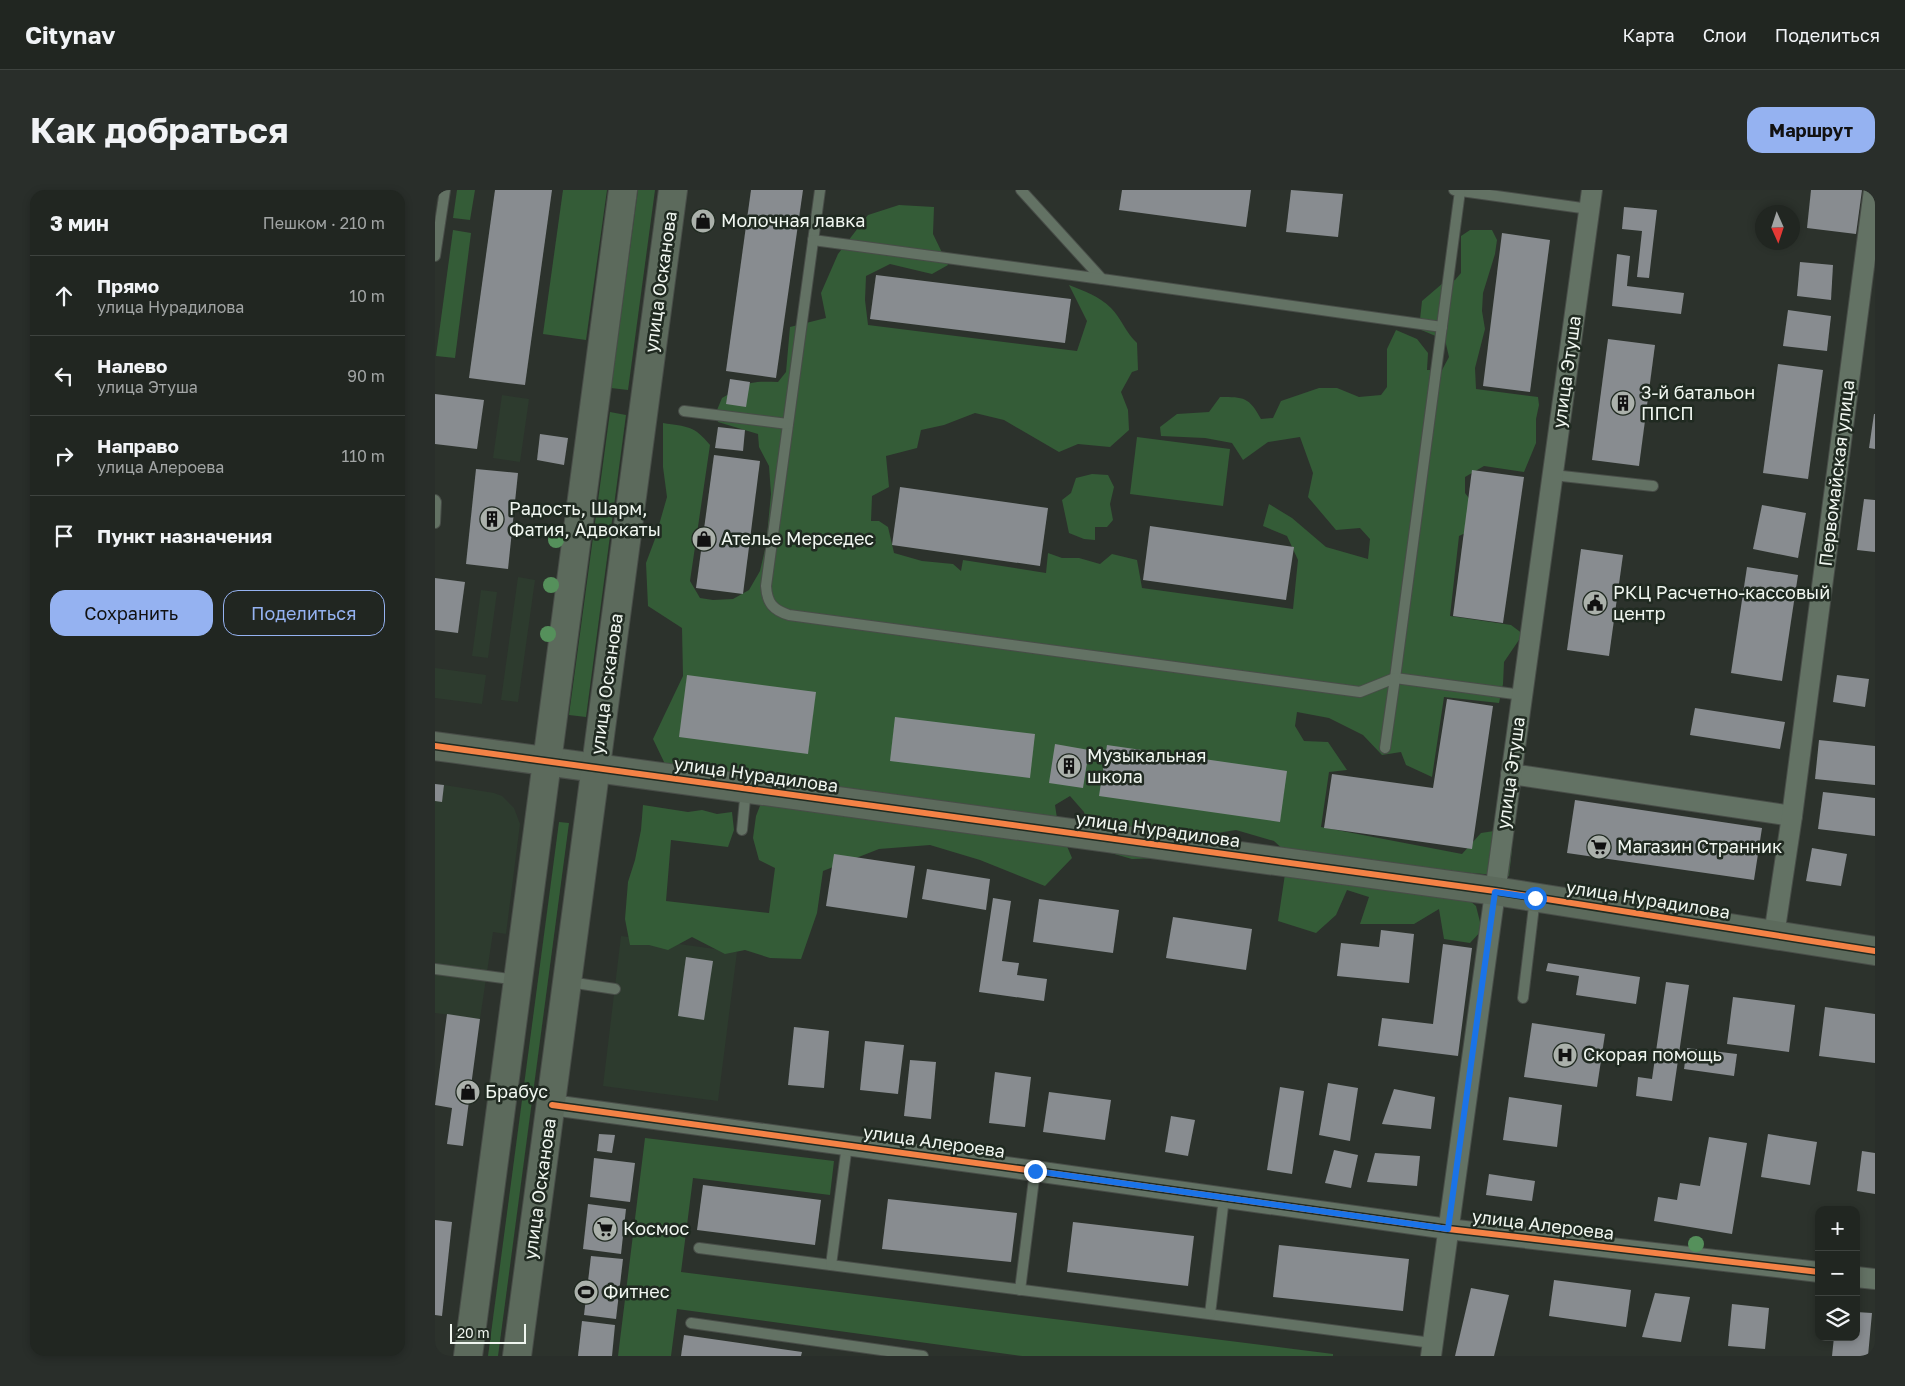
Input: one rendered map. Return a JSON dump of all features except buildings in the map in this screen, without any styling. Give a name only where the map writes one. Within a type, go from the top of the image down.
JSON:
[{"type":"street","points":[[468,1356],[623,190]]},
{"type":"street","name":"улица Осканова","points":[[517,1356],[673,190]]},
{"type":"street","name":"Первомайская улица","points":[[1774,935],[1792,816],[1874,190]]},
{"type":"street","name":"улица Этуша","points":[[1432,1349],[1591,200]]},
{"type":"street","name":"улица Нурадилова","points":[[435,746],[1495,892],[1875,951]]},
{"type":"street","points":[[1511,774],[1792,816]]},
{"type":"street","name":"улица Алероева","points":[[552,1105],[1448,1229],[1815,1272]]},
{"type":"street","points":[[1860,1277],[1875,1279]]},
{"type":"lane","points":[[435,256],[445,190]]},
{"type":"lane","points":[[820,190],[766,586],[767,597],[772,606],[789,615],[1360,692],[1395,678],[1522,695]]},
{"type":"lane","points":[[1021,190],[1102,280]]},
{"type":"lane","points":[[1385,748],[1442,327],[1457,190],[1591,200]]},
{"type":"lane","points":[[813,240],[1442,327]]},
{"type":"lane","points":[[684,411],[788,424]]},
{"type":"lane","points":[[1553,475],[1653,486]]},
{"type":"lane","points":[[435,500],[435,523]]},
{"type":"lane","points":[[742,830],[746,789]]},
{"type":"lane","points":[[1523,998],[1535,898]]},
{"type":"lane","points":[[435,969],[518,980]]},
{"type":"lane","points":[[568,982],[615,990]]},
{"type":"lane","points":[[831,1265],[847,1145]]},
{"type":"lane","points":[[1020,1290],[1035,1171]]},
{"type":"lane","points":[[1210,1314],[1224,1198]]},
{"type":"lane","points":[[699,1248],[1210,1314],[1432,1349]]},
{"type":"lane","points":[[691,1324],[923,1356]]},
{"type":"lane","points":[[834,1356],[835,1344]]},
{"type":"shaded area","points":[[502,395],[529,399],[520,462],[493,458]]},
{"type":"shaded area","points":[[518,577],[535,580],[518,702],[501,700]]},
{"type":"shaded area","points":[[481,590],[497,592],[488,658],[472,656]]},
{"type":"shaded area","points":[[435,668],[486,675],[482,704],[435,698]]},
{"type":"shaded area","points":[[444,785],[502,796],[514,808],[520,824],[506,934],[493,932],[480,1019],[435,1013],[435,801],[442,801]]},
{"type":"shaded area","points":[[621,936],[737,952],[718,1101],[603,1086]]},
{"type":"green space","points":[[457,190],[475,190],[470,220],[453,218]]},
{"type":"green space","points":[[563,190],[607,190],[586,340],[543,334]]},
{"type":"green space","points":[[638,190],[655,190],[628,390],[611,388]]},
{"type":"green space","points":[[899,205],[934,207],[933,234],[948,265],[932,274],[890,264],[866,276],[865,300],[868,325],[1077,351],[1087,321],[1069,285],[1096,297],[1115,312],[1137,343],[1138,370],[1132,372],[1121,392],[1128,410],[1129,430],[1110,447],[1078,444],[1059,452],[1004,420],[975,413],[944,425],[921,430],[917,448],[886,456],[889,487],[872,496],[871,521],[879,521],[888,527],[894,553],[922,561],[953,564],[961,571],[963,560],[1046,573],[1048,553],[1062,558],[1079,558],[1100,564],[1112,554],[1137,560],[1142,588],[1293,609],[1298,560],[1287,536],[1263,526],[1269,504],[1292,518],[1326,547],[1368,559],[1370,539],[1360,528],[1336,530],[1308,497],[1313,473],[1300,437],[1268,442],[1243,460],[1232,443],[1205,438],[1161,436],[1160,427],[1177,414],[1209,412],[1220,397],[1235,397],[1249,402],[1261,419],[1273,418],[1281,401],[1319,388],[1337,388],[1359,397],[1381,395],[1387,387],[1387,349],[1396,330],[1417,339],[1428,353],[1427,370],[1442,370],[1449,357],[1445,340],[1419,329],[1422,301],[1443,283],[1455,280],[1461,273],[1461,236],[1470,230],[1492,230],[1497,240],[1495,254],[1483,293],[1482,311],[1485,329],[1475,368],[1476,389],[1538,397],[1536,443],[1524,472],[1484,466],[1465,477],[1465,493],[1481,514],[1480,526],[1459,536],[1450,616],[1511,625],[1523,634],[1504,662],[1503,684],[1499,703],[1444,697],[1432,777],[1406,765],[1401,752],[1382,755],[1363,735],[1329,718],[1297,712],[1295,726],[1304,741],[1328,742],[1347,770],[1329,772],[1321,827],[1462,854],[1481,833],[1494,831],[1512,850],[1509,876],[1459,872],[1462,894],[1476,906],[1482,930],[1470,943],[1444,939],[1439,909],[1414,924],[1360,924],[1369,897],[1347,890],[1336,915],[1316,933],[1278,921],[1288,854],[1274,841],[1236,830],[1198,836],[1194,857],[1132,859],[1093,848],[1084,812],[1070,796],[1055,805],[1058,825],[1072,858],[1045,886],[980,860],[930,845],[879,849],[823,871],[817,913],[801,959],[770,958],[745,950],[725,954],[692,937],[668,950],[649,945],[630,945],[625,919],[628,882],[641,830],[643,805],[688,812],[702,810],[717,814],[732,812],[734,830],[728,847],[671,840],[666,901],[769,913],[775,868],[759,860],[753,838],[756,816],[763,798],[757,776],[665,764],[653,739],[683,676],[682,628],[648,606],[646,563],[667,497],[663,467],[663,423],[684,426],[694,430],[710,445],[690,581],[700,598],[713,600],[733,599],[749,590],[760,571],[766,545],[771,494],[769,466],[759,447],[758,434],[718,422],[717,410],[722,398],[744,385],[758,382],[778,382],[786,372],[790,327],[826,318],[821,293],[838,254],[868,215]]},
{"type":"green space","points":[[453,230],[471,233],[455,358],[436,356]]},
{"type":"green space","points":[[610,412],[626,415],[586,717],[569,715]]},
{"type":"green space","points":[[1137,437],[1230,449],[1223,506],[1130,494]]},
{"type":"green space","points":[[1092,474],[1108,475],[1114,487],[1110,504],[1113,520],[1107,527],[1095,527],[1095,540],[1084,539],[1069,533],[1062,500],[1071,493],[1076,478]]},
{"type":"green space","points":[[559,822],[569,823],[498,1356],[488,1356]]},
{"type":"green space","points":[[645,1138],[834,1161],[830,1195],[693,1178],[681,1272],[1333,1354],[1333,1356],[1022,1356],[677,1309],[671,1356],[618,1356]]},
{"type":"cycle path","points":[[435,746],[1495,891],[1875,951]]},
{"type":"cycle path","points":[[552,1105],[1448,1229],[1815,1272]]},
{"type":"place","name":"Молочная лавка","points":[[703,221]]},
{"type":"place","name":"3-й батальон ППСП","points":[[1623,403]]},
{"type":"place","name":"Радость, Шарм, Фатия, Адвокаты","points":[[492,519]]},
{"type":"place","name":"Ателье Мерседес","points":[[704,539]]},
{"type":"place","name":"РКЦ Расчетно-кассовый центр","points":[[1595,603]]},
{"type":"place","name":"Музыкальная школа","points":[[1069,766]]},
{"type":"place","name":"Магазин Странник","points":[[1599,847]]},
{"type":"place","name":"Скорая помощь","points":[[1565,1055]]},
{"type":"place","name":"Брабус","points":[[468,1092]]},
{"type":"place","name":"Космос","points":[[605,1229]]},
{"type":"place","name":"Фитнес","points":[[586,1292]]},
{"type":"route","points":[[1035,1171],[1448,1229],[1495,892],[1535,898]]}]
